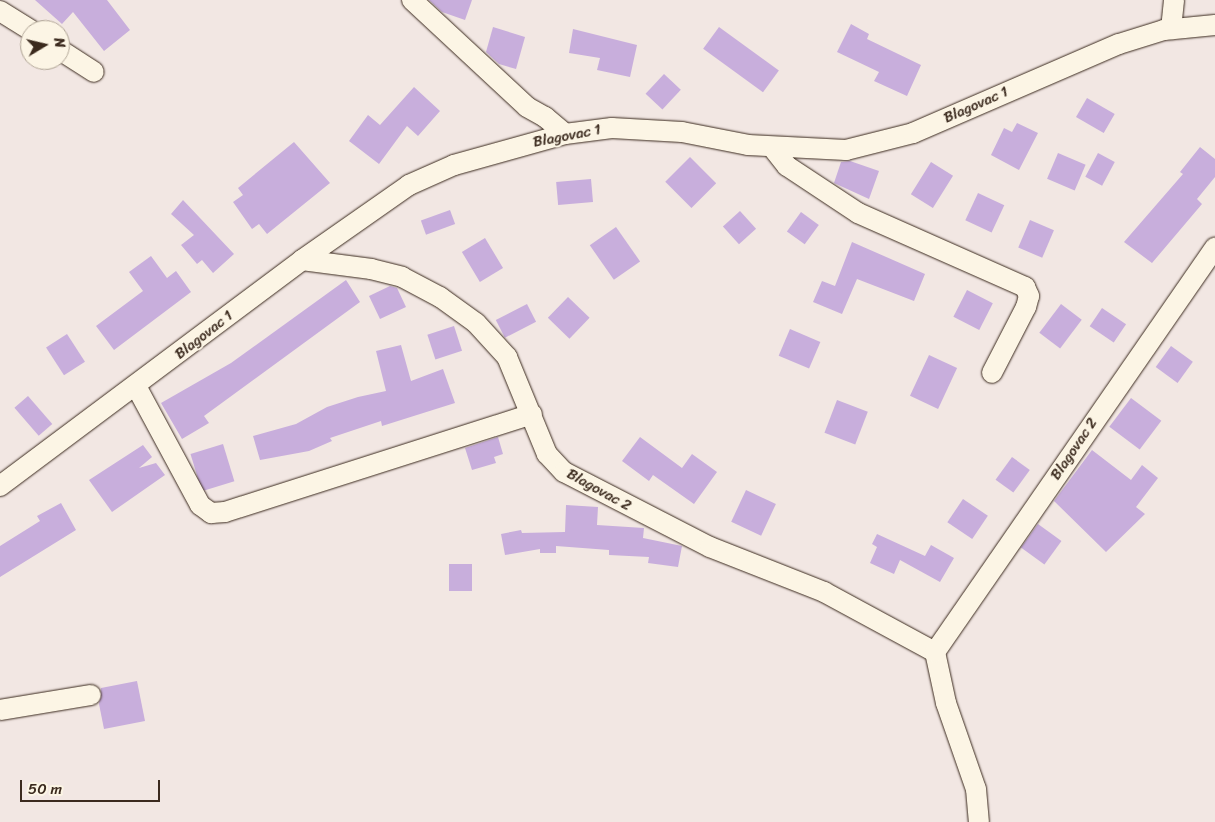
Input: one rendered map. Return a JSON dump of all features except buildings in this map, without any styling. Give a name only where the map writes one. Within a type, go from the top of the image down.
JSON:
[{"type":"street","points":[[412,0],[527,107],[545,116],[565,134]]},
{"type":"street","points":[[1171,29],[1174,0]]},
{"type":"street","points":[[0,11],[20,24]]},
{"type":"street","name":"Blagovac 1","points":[[0,486],[302,260],[409,185],[454,164],[565,134],[621,128],[682,132],[772,147],[846,150],[883,143],[1094,54],[1171,29],[1215,25]]},
{"type":"street","points":[[70,56],[94,72]]},
{"type":"street","points":[[772,147],[787,166],[858,213],[1025,288],[1029,296],[1026,307],[992,373]]},
{"type":"street","name":"Blagovac 2","points":[[302,260],[371,269],[402,278],[440,296],[476,322],[507,357],[547,454],[564,472],[710,546],[824,592],[935,652],[1215,248]]},
{"type":"street","points":[[136,386],[200,505],[211,513],[225,512],[532,414]]},
{"type":"street","points":[[935,652],[946,703],[976,789],[979,822]]},
{"type":"street","points":[[0,710],[91,695]]}]
